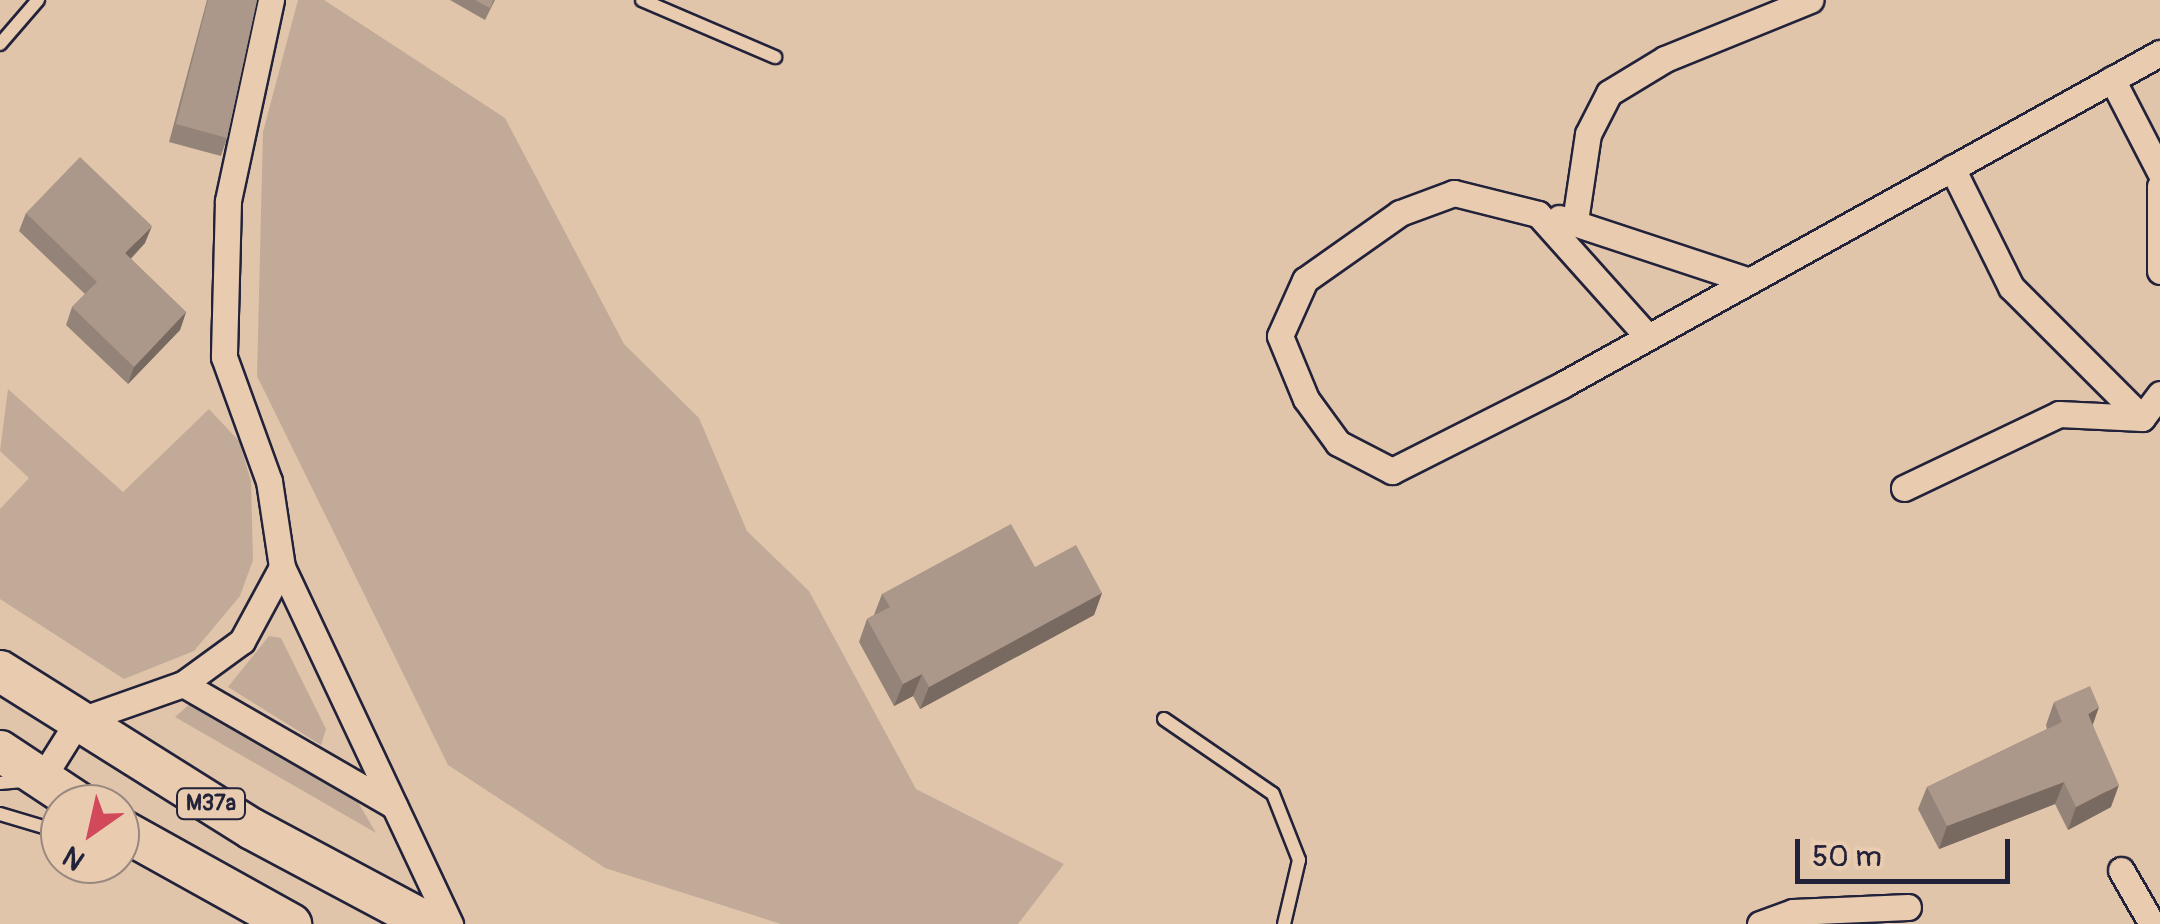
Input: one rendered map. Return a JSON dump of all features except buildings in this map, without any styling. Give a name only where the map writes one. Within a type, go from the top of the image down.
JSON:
[{"type":"highway","name":"M37a","points":[[0,671],[78,721],[430,924]]},
{"type":"highway","points":[[0,751],[48,784]]},
{"type":"highway","name":"M37a","points":[[140,840],[291,924]]},
{"type":"street","points":[[271,0],[228,201],[224,357],[269,481],[282,567],[450,924]]},
{"type":"street","points":[[1575,220],[1588,134],[1609,93],[1665,59],[1810,0]]},
{"type":"street","points":[[1749,281],[1575,220],[1454,194],[1400,213],[1305,280],[1280,336],[1306,399],[1338,443],[1392,471],[1648,337],[1749,281],[1952,168],[2160,53]]},
{"type":"street","points":[[2112,80],[2160,172]]},
{"type":"street","points":[[1952,168],[2012,287],[2142,418]]},
{"type":"street","points":[[2160,186],[2160,271]]},
{"type":"street","points":[[1538,214],[1648,337]]},
{"type":"street","points":[[2142,418],[2160,394]]},
{"type":"street","points":[[1904,488],[2059,414],[2142,418]]},
{"type":"street","points":[[41,780],[78,721],[183,684],[242,640],[282,567]]},
{"type":"street","points":[[183,684],[394,806]]},
{"type":"street","points":[[2121,870],[2152,924]]},
{"type":"street","points":[[1760,924],[1793,912],[1908,908]]},
{"type":"lane","points":[[0,44],[38,0]]},
{"type":"lane","points":[[642,0],[775,58]]},
{"type":"lane","points":[[1164,720],[1274,794],[1299,860],[1284,924]]},
{"type":"lane","points":[[0,783],[41,780]]},
{"type":"lane","points":[[0,814],[40,826]]},
{"type":"lane","points":[[140,857],[202,876]]},
{"type":"shaded area","points":[[298,0],[324,0],[505,118],[624,344],[699,418],[747,531],[809,591],[916,789],[1064,864],[1018,924],[781,924],[605,868],[448,765],[257,376],[263,132]]},
{"type":"shaded area","points":[[8,389],[123,492],[209,409],[239,441],[251,481],[253,560],[240,596],[194,651],[124,679],[0,599],[0,509],[29,478],[0,451]]},
{"type":"shaded area","points":[[269,636],[281,638],[326,729],[321,745],[228,687]]},
{"type":"shaded area","points":[[192,702],[355,797],[376,833],[175,717]]}]
